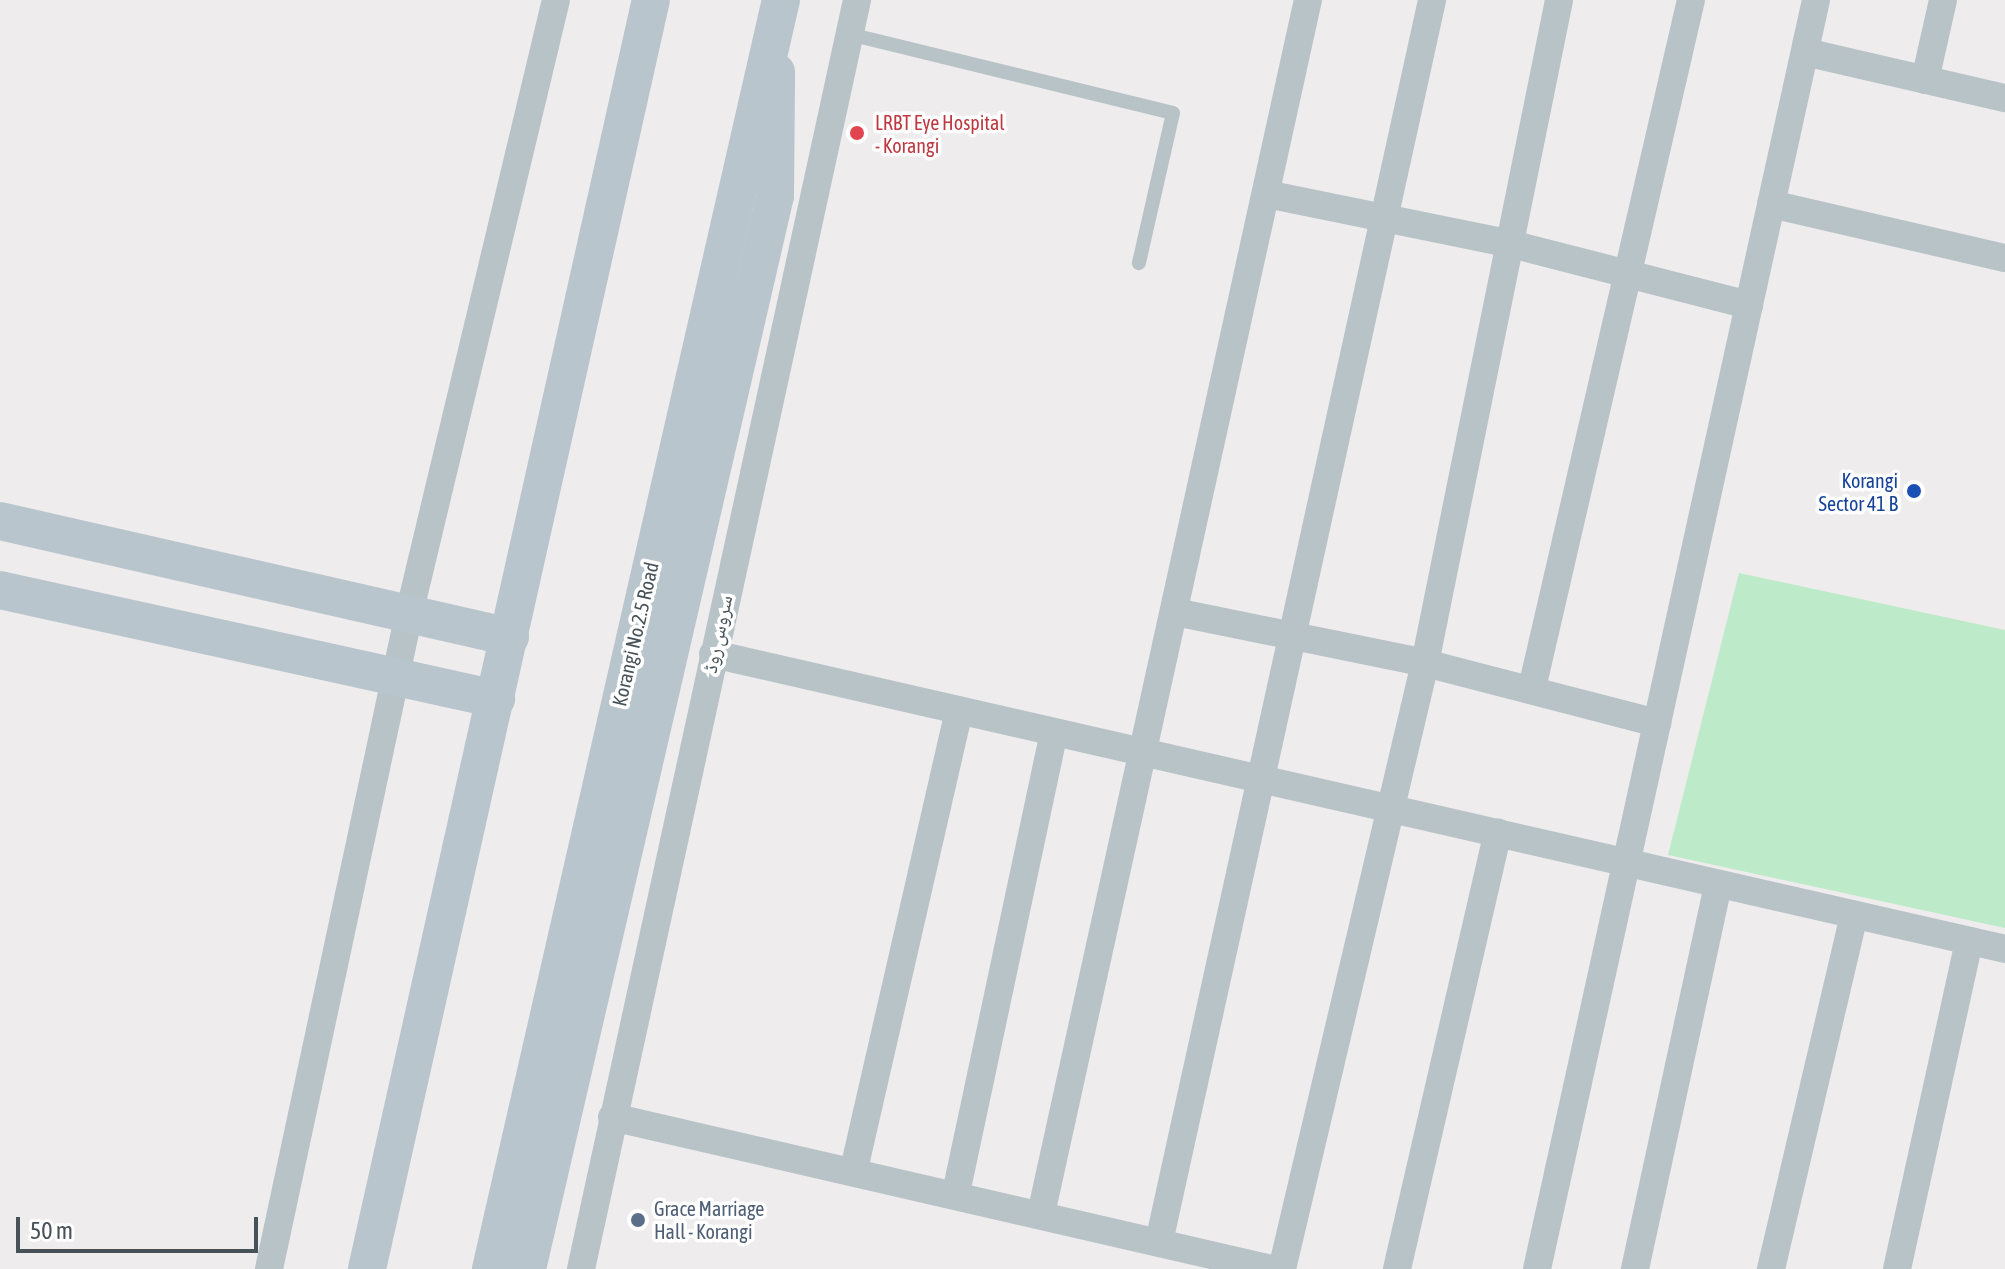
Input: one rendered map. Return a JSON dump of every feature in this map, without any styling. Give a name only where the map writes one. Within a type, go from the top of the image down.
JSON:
[{"type":"main road","points":[[367,1269],[651,0]]},
{"type":"main road","name":"Korangi No.2.5 Road","points":[[491,1269],[781,0]]},
{"type":"main road","points":[[527,1269],[775,196],[780,103],[772,41]]},
{"type":"main road","points":[[0,521],[510,637]]},
{"type":"main road","points":[[0,590],[496,699]]},
{"type":"street","points":[[269,1269],[409,614],[556,0]]},
{"type":"street","name":"سروس روڈ","points":[[581,1269],[857,0]]},
{"type":"street","points":[[1041,1214],[1308,0]]},
{"type":"street","points":[[1159,1242],[1261,780],[1289,634],[1432,0]]},
{"type":"street","points":[[1282,1269],[1425,663],[1507,243],[1559,0]]},
{"type":"street","points":[[1532,688],[1631,279],[1691,0]]},
{"type":"street","points":[[1537,1269],[1816,0]]},
{"type":"street","points":[[1925,80],[1943,0]]},
{"type":"street","points":[[1805,52],[2005,98]]},
{"type":"street","points":[[1266,194],[1507,243],[1631,279],[1749,305]]},
{"type":"street","points":[[1771,204],[2005,258]]},
{"type":"street","points":[[1175,612],[1425,663],[1532,688],[1657,723]]},
{"type":"street","points":[[713,654],[2005,949]]},
{"type":"street","points":[[854,1169],[959,711]]},
{"type":"street","points":[[956,1193],[1054,732]]},
{"type":"street","points":[[1397,1269],[1498,833]]},
{"type":"street","points":[[1635,1269],[1718,884]]},
{"type":"street","points":[[1771,1269],[1854,915]]},
{"type":"street","points":[[1897,1269],[1969,941]]},
{"type":"street","points":[[612,1117],[854,1169],[1159,1242],[1241,1265],[1272,1269]]},
{"type":"lane","points":[[849,34],[1173,113],[1139,263]]},
{"type":"green space","points":[[1739,573],[2005,630],[2005,928],[1668,855]]},
{"type":"place","name":"LRBT Eye Hospital - Korangi","points":[[857,133]]},
{"type":"place","name":"Korangi Sector 41 B","points":[[1914,491]]},
{"type":"place","name":"Grace Marriage Hall - Korangi","points":[[638,1220]]}]
